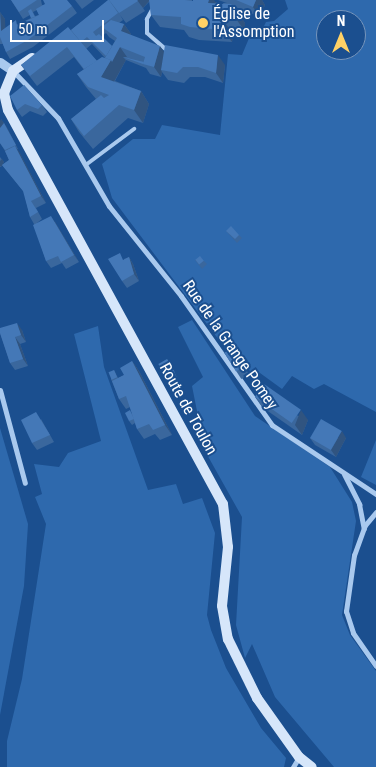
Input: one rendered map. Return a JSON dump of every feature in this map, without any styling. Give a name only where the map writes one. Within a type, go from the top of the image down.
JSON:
[{"type":"main road","points":[[13,71],[45,48]]},
{"type":"main road","name":"Route de Toulon","points":[[13,71],[2,94],[8,110],[222,504],[228,547],[222,606],[228,638],[257,698],[299,758],[312,767]]},
{"type":"street","points":[[0,62],[13,71]]},
{"type":"street","name":"Rue de la Grange Pomey","points":[[13,71],[58,118],[87,164],[109,206],[181,296],[272,425],[376,494]]},
{"type":"street","points":[[0,390],[25,483]]},
{"type":"street","points":[[344,473],[359,504],[364,529]]},
{"type":"street","points":[[376,512],[364,529],[347,585],[346,611],[353,633],[376,666]]},
{"type":"street","points":[[293,767],[299,758]]},
{"type":"lane","points":[[156,6],[146,20],[147,33],[170,53]]},
{"type":"lane","points":[[87,164],[134,129]]},
{"type":"shaded area","points":[[285,0],[376,0],[376,412],[324,384],[314,389],[292,376],[282,389],[260,373],[255,380],[238,350],[225,348],[112,198],[102,164],[133,139],[155,139],[162,125],[220,135],[228,54],[242,55],[252,31],[262,30],[266,22],[274,21],[288,9]]},
{"type":"shaded area","points":[[192,320],[255,416],[330,467],[352,502],[356,521],[342,615],[350,635],[376,671],[376,767],[334,767],[275,697],[252,644],[245,658],[236,625],[242,517],[205,451],[192,386],[203,377],[178,327]]},
{"type":"shaded area","points":[[98,326],[104,367],[148,490],[176,484],[183,504],[202,498],[215,533],[207,615],[211,630],[226,668],[261,728],[286,758],[284,767],[7,767],[7,741],[22,679],[46,524],[35,497],[42,494],[34,464],[59,467],[68,453],[101,441],[74,334]]},
{"type":"shaded area","points":[[0,428],[28,524],[24,586],[0,715]]},
{"type":"shaded area","points":[[376,440],[376,485],[361,477]]},
{"type":"building","points":[[11,0],[37,0],[19,12]]},
{"type":"building","points":[[43,0],[67,0],[72,6],[28,40],[6,52],[0,37],[0,12],[1,31],[16,20],[17,25],[39,15],[36,9],[45,4]]},
{"type":"building","points":[[108,0],[118,13],[93,32],[96,36],[99,34],[112,46],[106,56],[87,37],[81,42],[71,30]]},
{"type":"building","points":[[109,0],[137,0],[138,1],[119,13]]},
{"type":"building","points":[[149,0],[209,0],[208,3],[231,4],[236,10],[236,19],[224,21],[223,30],[190,27],[181,24],[181,17],[151,15]]},
{"type":"building","points":[[236,0],[256,0],[253,7]]},
{"type":"building","points":[[31,9],[35,17],[31,18],[28,11]]},
{"type":"building","points":[[111,20],[124,24],[121,31],[160,46],[154,67],[143,64],[145,57],[120,47],[112,62],[105,58],[117,38],[102,27]]},
{"type":"building","points":[[68,27],[97,61],[84,69],[67,47],[30,76],[21,65]]},
{"type":"building","points":[[165,45],[218,55],[216,73],[198,67],[183,67],[177,73],[161,70]]},
{"type":"building","points":[[102,57],[111,60],[101,77],[141,91],[134,110],[119,105],[84,136],[71,119],[101,95],[104,98],[109,95],[88,87],[77,74]]},
{"type":"building","points":[[123,57],[144,62],[143,64]]},
{"type":"building","points":[[24,85],[42,105],[38,109],[25,104],[17,110],[10,96]]},
{"type":"building","points":[[4,123],[16,145],[5,150],[0,143],[0,128]]},
{"type":"building","points":[[15,146],[41,196],[31,201],[38,212],[30,217],[23,191],[2,165],[9,160],[5,151]]},
{"type":"building","points":[[51,216],[74,255],[61,262],[58,256],[46,261],[33,225]]},
{"type":"building","points":[[231,226],[239,235],[235,239],[226,231]]},
{"type":"building","points":[[120,253],[123,260],[129,257],[134,274],[122,281],[108,259]]},
{"type":"building","points":[[200,256],[204,261],[199,264],[195,260]]},
{"type":"building","points":[[17,323],[21,335],[15,337],[23,359],[10,363],[0,328]]},
{"type":"building","points":[[232,348],[244,367],[236,371],[224,353]]},
{"type":"building","points":[[167,359],[175,373],[166,378],[158,364]]},
{"type":"building","points":[[132,361],[165,425],[153,430],[149,424],[137,429],[126,396],[119,399],[112,381],[124,375],[120,368]]},
{"type":"building","points":[[114,370],[117,377],[112,380],[108,372]]},
{"type":"building","points":[[264,384],[301,410],[292,423],[255,397]]},
{"type":"building","points":[[130,410],[134,419],[129,421],[125,413]]},
{"type":"building","points":[[36,412],[50,435],[32,443],[21,420]]},
{"type":"building","points":[[321,419],[342,431],[331,450],[310,438]]},
{"type":"place","name":"Église de l'Assomption","points":[[203,23]]}]
